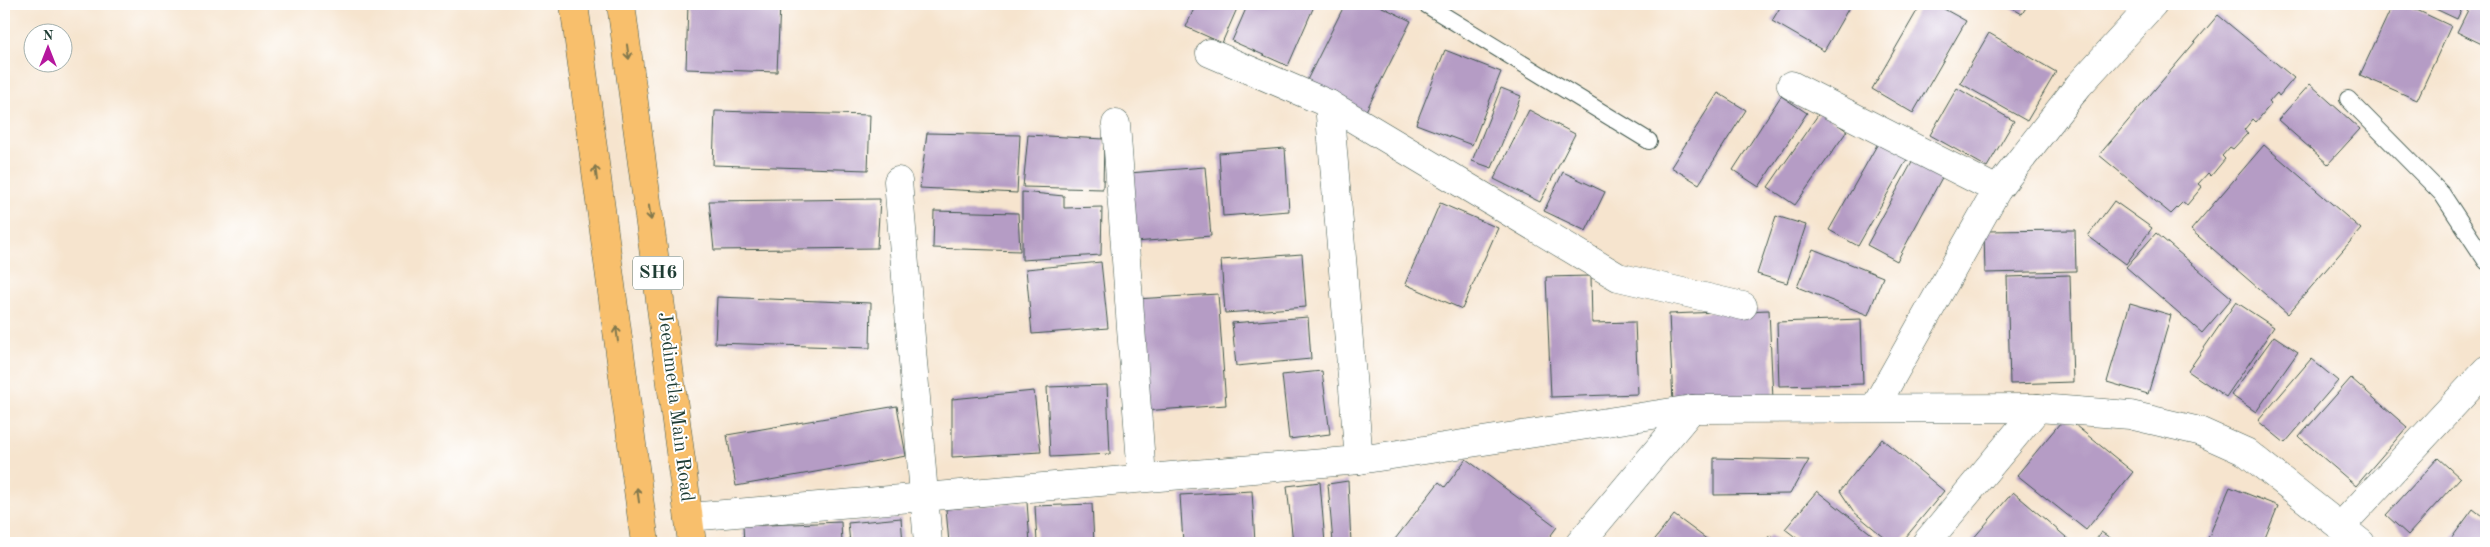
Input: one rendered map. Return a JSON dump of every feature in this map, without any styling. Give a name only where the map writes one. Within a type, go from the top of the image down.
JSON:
[{"type":"main road","name":"SH6","points":[[574,4],[645,543]]},
{"type":"main road","name":"Jeedimetla Main Road","points":[[621,4],[692,543]]},
{"type":"street","points":[[1875,407],[1997,190],[2078,85],[2153,4]]},
{"type":"street","points":[[1210,53],[1329,104],[1618,277],[1743,306]]},
{"type":"street","points":[[1791,85],[1997,190]]},
{"type":"street","points":[[1329,104],[1359,460]]},
{"type":"street","points":[[1116,124],[1142,477]]},
{"type":"street","points":[[898,181],[928,543]]},
{"type":"street","points":[[689,516],[1359,460],[1692,409],[2038,408],[2130,416],[2199,431],[2246,452],[2351,534],[2486,370]]},
{"type":"street","points":[[1937,539],[2038,408]]},
{"type":"street","points":[[1580,543],[1692,409]]},
{"type":"lane","points":[[1425,4],[1649,141]]},
{"type":"lane","points":[[2348,100],[2442,194],[2486,261]]},
{"type":"building","points":[[688,4],[780,4],[777,72],[686,69]]},
{"type":"building","points":[[1196,4],[1239,4],[1222,43],[1186,27]]},
{"type":"building","points":[[1248,4],[1315,4],[1288,66],[1232,41]]},
{"type":"building","points":[[1345,4],[1376,4],[1411,21],[1365,113],[1305,84]]},
{"type":"building","points":[[1782,4],[1851,4],[1824,51],[1772,21]]},
{"type":"building","points":[[1921,4],[1935,4],[1966,21],[1913,113],[1872,89]]},
{"type":"building","points":[[2005,4],[2028,4],[2022,14]]},
{"type":"building","points":[[2393,4],[2404,4],[2451,26],[2417,100],[2360,75]]},
{"type":"building","points":[[2425,4],[2464,4],[2457,19]]},
{"type":"building","points":[[2471,4],[2486,4],[2486,46],[2457,32]]},
{"type":"building","points":[[2218,15],[2294,78],[2279,96],[2277,93],[2269,102],[2271,104],[2256,122],[2253,119],[2244,130],[2248,133],[2233,149],[2230,147],[2222,156],[2225,159],[2211,176],[2208,173],[2198,184],[2202,187],[2187,205],[2183,202],[2171,214],[2099,155]]},
{"type":"building","points":[[1989,33],[2056,72],[2027,121],[1960,83]]},
{"type":"building","points":[[1445,50],[1501,72],[1472,145],[1416,124]]},
{"type":"building","points":[[2310,84],[2360,129],[2328,164],[2278,120]]},
{"type":"building","points":[[1501,88],[1521,96],[1492,168],[1472,161]]},
{"type":"building","points":[[1957,88],[2014,121],[1987,167],[1930,135]]},
{"type":"building","points":[[1718,93],[1746,110],[1699,184],[1671,167]]},
{"type":"building","points":[[1781,96],[1807,113],[1759,187],[1733,170]]},
{"type":"building","points":[[1529,110],[1575,134],[1540,202],[1494,179]]},
{"type":"building","points":[[715,111],[870,115],[868,170],[713,165]]},
{"type":"building","points":[[1820,112],[1847,131],[1795,205],[1768,187]]},
{"type":"building","points":[[927,133],[1020,135],[1017,193],[920,188]]},
{"type":"building","points":[[1028,135],[1104,139],[1103,189],[1023,187]]},
{"type":"building","points":[[1881,138],[1910,154],[1858,246],[1829,230]]},
{"type":"building","points":[[2264,145],[2361,229],[2288,314],[2191,230]]},
{"type":"building","points":[[1285,148],[1289,211],[1223,216],[1219,153]]},
{"type":"building","points":[[1916,155],[1946,170],[1897,261],[1867,245]]},
{"type":"building","points":[[1205,167],[1211,236],[1135,242],[1129,173]]},
{"type":"building","points":[[1563,172],[1605,192],[1586,231],[1544,211]]},
{"type":"building","points":[[1022,192],[1064,196],[1064,208],[1102,207],[1101,255],[1022,260]]},
{"type":"building","points":[[880,199],[877,248],[714,250],[709,201]]},
{"type":"building","points":[[2114,201],[2152,228],[2126,264],[2088,236]]},
{"type":"building","points":[[1440,203],[1498,228],[1462,309],[1405,284]]},
{"type":"building","points":[[934,211],[1018,213],[1020,251],[933,248]]},
{"type":"building","points":[[1776,216],[1806,225],[1787,283],[1757,274]]},
{"type":"building","points":[[2075,230],[2076,271],[1985,273],[1984,231]]},
{"type":"building","points":[[2156,233],[2232,298],[2202,333],[2126,267]]},
{"type":"building","points":[[1813,249],[1883,277],[1868,315],[1797,287]]},
{"type":"building","points":[[1302,254],[1306,307],[1225,313],[1221,260]]},
{"type":"building","points":[[1101,262],[1108,328],[1032,334],[1026,269]]},
{"type":"building","points":[[2070,275],[2073,382],[2010,384],[2007,277]]},
{"type":"building","points":[[1591,276],[1592,323],[1635,322],[1638,394],[1551,397],[1546,277]]},
{"type":"building","points":[[1218,294],[1226,405],[1144,411],[1136,299]]},
{"type":"building","points":[[717,297],[871,303],[870,348],[715,343]]},
{"type":"building","points":[[2236,302],[2274,327],[2226,397],[2188,371]]},
{"type":"building","points":[[2130,303],[2171,315],[2148,394],[2107,382]]},
{"type":"building","points":[[1769,310],[1773,400],[1673,404],[1669,314]]},
{"type":"building","points":[[1308,317],[1311,359],[1236,366],[1232,323]]},
{"type":"building","points":[[1861,319],[1863,384],[1779,386],[1777,322]]},
{"type":"building","points":[[2274,336],[2298,352],[2256,412],[2231,395]]},
{"type":"building","points":[[2311,359],[2338,381],[2285,443],[2258,421]]},
{"type":"building","points":[[1322,371],[1330,434],[1289,439],[1282,375]]},
{"type":"building","points":[[2351,378],[2407,427],[2356,486],[2299,437]]},
{"type":"building","points":[[1107,385],[1110,454],[1050,457],[1047,387]]},
{"type":"building","points":[[1034,391],[1041,452],[952,457],[952,399]]},
{"type":"building","points":[[897,406],[906,456],[736,486],[727,435]]},
{"type":"building","points":[[2065,417],[2133,472],[2086,530],[2017,475]]},
{"type":"building","points":[[1882,439],[1944,491],[1901,543],[1891,543],[1854,512],[1840,491]]},
{"type":"building","points":[[1714,458],[1809,460],[1790,494],[1714,495]]},
{"type":"building","points":[[2438,458],[2460,478],[2408,535],[2386,515]]},
{"type":"building","points":[[1466,459],[1557,527],[1545,543],[1392,543],[1439,482],[1445,487]]},
{"type":"building","points":[[1348,481],[1351,543],[1333,543],[1328,484]]},
{"type":"building","points":[[1320,482],[1325,543],[1293,543],[1287,486]]},
{"type":"building","points":[[2230,487],[2278,506],[2263,543],[2206,543]]},
{"type":"building","points":[[1252,491],[1255,543],[1183,543],[1180,495]]},
{"type":"building","points":[[1817,491],[1883,543],[1803,543],[1785,529]]},
{"type":"building","points":[[2013,492],[2073,543],[1976,543],[1972,540]]},
{"type":"building","points":[[1027,502],[1030,543],[949,543],[946,509]]},
{"type":"building","points":[[1092,504],[1094,543],[1037,543],[1035,506]]},
{"type":"building","points":[[2473,509],[2486,519],[2486,543],[2448,543]]},
{"type":"building","points":[[1674,515],[1712,543],[1652,543]]},
{"type":"building","points":[[901,518],[903,543],[850,543],[848,523]]},
{"type":"building","points":[[841,522],[842,543],[744,543],[743,526]]},
{"type":"building","points":[[2101,532],[2118,543],[2094,543]]},
{"type":"building","points":[[1770,535],[1781,543],[1764,543]]}]
